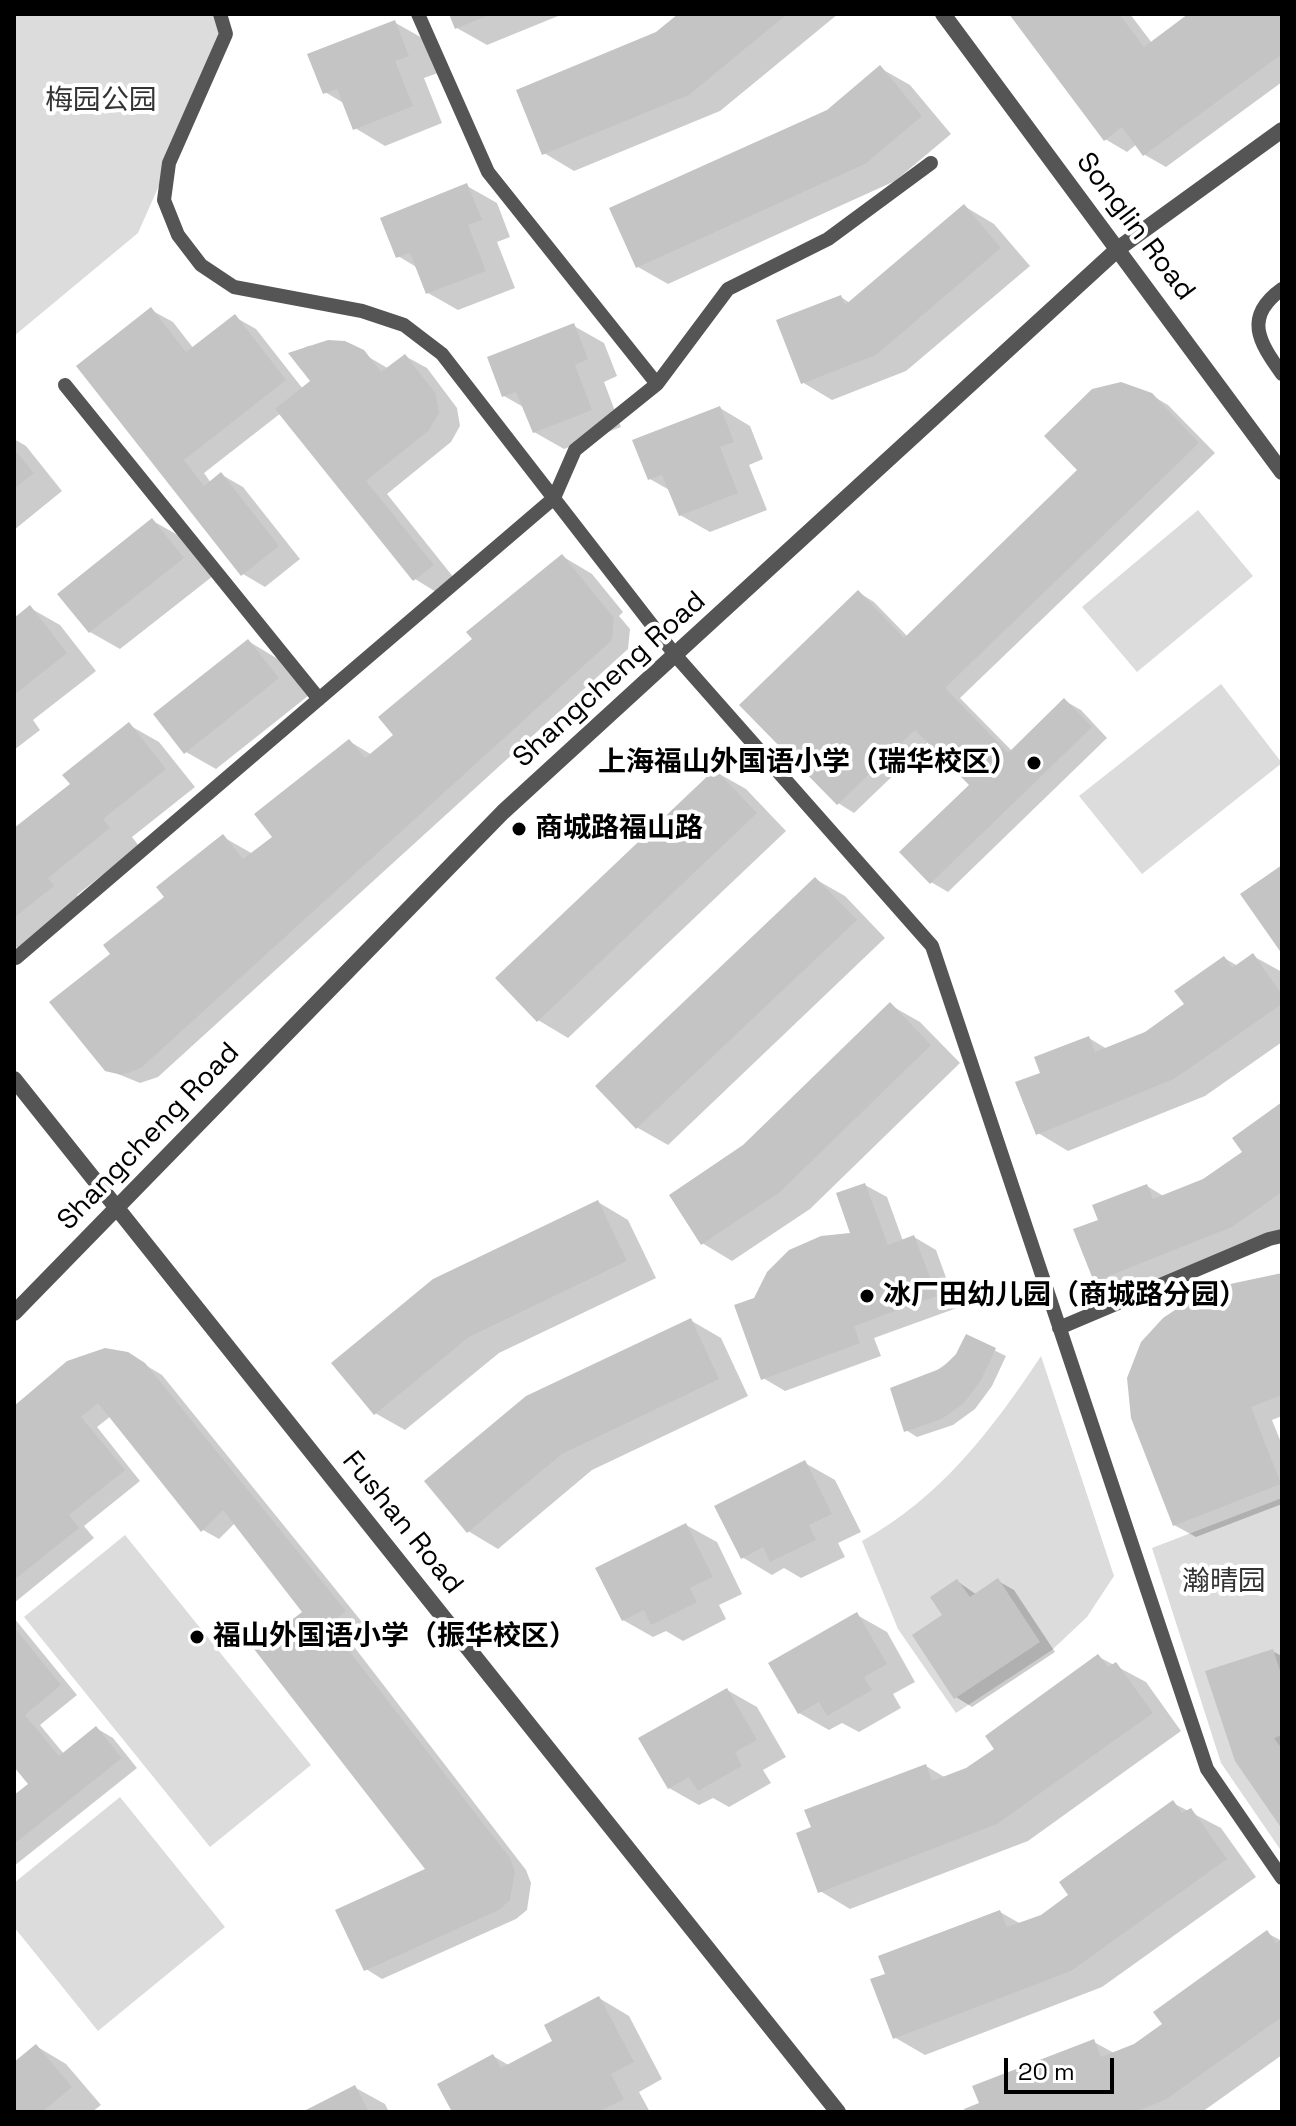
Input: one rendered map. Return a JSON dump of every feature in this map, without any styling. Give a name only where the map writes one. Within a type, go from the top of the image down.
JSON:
[{"type":"street","name":"Songlin Road","points":[[943,14],[1282,472]]},
{"type":"street","name":"Shangcheng Road","points":[[14,1313],[503,812],[1119,248],[1282,130]]},
{"type":"street","name":"Fushan Road","points":[[14,1079],[838,2112]]},
{"type":"lane","points":[[220,14],[226,34],[169,163],[164,200],[178,235],[201,265],[234,287],[362,311],[404,325],[442,354],[676,656],[932,946],[1207,1769],[1282,1878]]},
{"type":"lane","points":[[418,14],[488,172],[657,384]]},
{"type":"lane","points":[[16,958],[554,498],[575,450],[657,384],[728,289],[828,239],[931,163]]},
{"type":"lane","points":[[1282,289],[1268,299],[1257,322],[1261,345],[1282,374]]},
{"type":"lane","points":[[65,385],[319,699]]},
{"type":"lane","points":[[1059,1328],[1282,1236]]},
{"type":"green space","name":"梅园公园","points":[[14,14],[220,14],[226,34],[138,233],[14,336]]},
{"type":"green space","points":[[1198,510],[1253,576],[1137,672],[1082,607]]},
{"type":"green space","points":[[1221,684],[1282,763],[1142,874],[1079,796]]},
{"type":"green space","points":[[1041,1356],[1114,1576],[1087,1617],[1052,1650],[956,1713],[898,1629],[862,1541],[916,1504],[963,1460]]},
{"type":"green space","name":"瀚晴园","points":[[1282,1498],[1282,1852],[1221,1763],[1152,1548]]},
{"type":"green space","points":[[125,1535],[311,1765],[210,1847],[24,1617]]},
{"type":"green space","points":[[120,1797],[225,1927],[98,2031],[14,1927],[14,1883]]},
{"type":"building","points":[[449,14],[492,14],[455,29]]},
{"type":"building","points":[[678,14],[787,14],[689,95],[542,155],[516,90],[656,32]]},
{"type":"building","points":[[1009,14],[1119,14],[1144,47],[1188,14],[1282,14],[1282,54],[1143,156],[1122,127],[1104,141]]},
{"type":"building","points":[[395,20],[409,56],[395,61],[413,106],[353,130],[337,89],[323,94],[307,54]]},
{"type":"building","points":[[880,65],[922,116],[865,164],[636,268],[609,208],[827,110]]},
{"type":"building","points":[[467,183],[482,220],[468,225],[486,271],[426,294],[410,253],[396,258],[380,218]]},
{"type":"building","points":[[964,204],[1001,248],[876,355],[801,384],[776,320],[841,295],[845,305]]},
{"type":"building","points":[[151,307],[186,352],[235,314],[286,380],[184,460],[204,486],[221,472],[279,546],[241,576],[76,366]]},
{"type":"building","points":[[574,323],[588,359],[575,365],[592,410],[533,433],[516,392],[502,397],[487,357]]},
{"type":"building","points":[[328,340],[345,341],[364,350],[381,372],[405,354],[436,394],[439,413],[429,430],[366,481],[434,565],[413,581],[275,409],[310,381],[288,353]]},
{"type":"building","points":[[1121,382],[1152,393],[1199,443],[945,688],[1008,753],[1064,698],[1092,727],[930,884],[899,852],[969,785],[915,730],[837,805],[739,705],[858,590],[904,638],[1077,470],[1044,436],[1092,389]]},
{"type":"building","points":[[720,406],[734,442],[720,447],[738,493],[679,516],[662,475],[648,480],[632,440]]},
{"type":"building","points":[[14,449],[34,473],[14,489]]},
{"type":"building","points":[[152,518],[184,558],[89,633],[57,594]]},
{"type":"building","points":[[562,554],[614,618],[612,640],[141,1068],[122,1075],[105,1071],[49,1002],[110,954],[103,945],[164,897],[156,887],[223,834],[243,859],[272,837],[254,814],[349,739],[365,758],[393,735],[378,717],[472,639],[466,632]]},
{"type":"building","points":[[30,605],[67,653],[14,695],[14,618]]},
{"type":"building","points":[[248,639],[279,678],[184,754],[153,714]]},
{"type":"building","points":[[129,722],[166,769],[103,819],[110,828],[48,878],[54,886],[14,918],[14,828],[70,784],[62,775]]},
{"type":"building","points":[[715,769],[757,813],[537,1022],[495,978]]},
{"type":"building","points":[[1282,865],[1282,954],[1240,894]]},
{"type":"building","points":[[815,877],[857,920],[636,1129],[595,1086]]},
{"type":"building","points":[[1253,953],[1282,995],[1282,1004],[1174,1079],[1036,1135],[1015,1082],[1040,1073],[1034,1057],[1089,1036],[1095,1052],[1145,1032],[1184,1004],[1174,991],[1224,956],[1232,968]]},
{"type":"building","points":[[890,1002],[931,1045],[780,1192],[701,1245],[669,1195],[743,1145]]},
{"type":"building","points":[[1282,1102],[1282,1192],[1232,1227],[1094,1282],[1073,1229],[1098,1220],[1092,1205],[1147,1184],[1153,1199],[1203,1179],[1242,1152],[1232,1138]]},
{"type":"building","points":[[865,1183],[888,1245],[914,1235],[937,1296],[854,1326],[860,1343],[761,1380],[734,1305],[754,1298],[767,1272],[789,1250],[821,1236],[850,1233],[836,1193]]},
{"type":"building","points":[[598,1200],[627,1261],[469,1337],[374,1415],[331,1363],[433,1279]]},
{"type":"building","points":[[1282,1273],[1282,1395],[1251,1407],[1281,1484],[1173,1526],[1131,1418],[1127,1378],[1141,1342],[1163,1318],[1190,1300],[1230,1284]]},
{"type":"building","points":[[691,1318],[719,1379],[562,1454],[467,1533],[424,1481],[526,1396]]},
{"type":"building","points":[[966,1334],[996,1348],[981,1380],[964,1403],[942,1419],[904,1432],[890,1388],[942,1368],[956,1354]]},
{"type":"building","points":[[105,1348],[128,1352],[145,1363],[346,1611],[329,1625],[510,1858],[515,1872],[510,1900],[499,1910],[364,1971],[335,1910],[425,1869],[254,1649],[302,1612],[223,1510],[201,1532],[98,1403],[81,1417],[125,1470],[69,1515],[79,1528],[14,1580],[14,1406],[67,1361]]},
{"type":"building","points":[[805,1460],[832,1514],[809,1525],[816,1540],[770,1562],[763,1547],[741,1559],[714,1506]]},
{"type":"building","points":[[686,1523],[713,1577],[690,1588],[697,1602],[651,1625],[644,1610],[622,1621],[595,1568]]},
{"type":"building","points":[[998,1578],[1040,1642],[954,1699],[912,1635],[942,1615],[930,1597],[957,1579],[970,1597]]},
{"type":"building","points":[[857,1612],[887,1664],[864,1677],[872,1690],[827,1716],[819,1702],[798,1714],[768,1663]]},
{"type":"building","points":[[14,1627],[61,1685],[25,1715],[59,1756],[96,1726],[122,1758],[14,1844],[14,1795],[28,1784],[14,1767]]},
{"type":"building","points":[[1273,1649],[1282,1677],[1282,1735],[1274,1738],[1282,1749],[1282,1829],[1235,1761],[1205,1671]]},
{"type":"building","points":[[1098,1654],[1108,1667],[1116,1662],[1153,1713],[997,1824],[818,1893],[796,1833],[811,1827],[804,1810],[926,1764],[932,1781],[966,1768],[994,1749],[985,1736]]},
{"type":"building","points":[[727,1688],[757,1740],[735,1752],[742,1766],[698,1791],[689,1777],[668,1789],[638,1738]]},
{"type":"building","points":[[1173,1800],[1182,1813],[1191,1808],[1227,1859],[1071,1971],[893,2039],[870,1979],[885,1974],[878,1956],[1000,1910],[1007,1927],[1041,1915],[1068,1895],[1059,1882]]},
{"type":"building","points":[[1267,1930],[1276,1943],[1282,1939],[1282,2017],[1165,2100],[1134,2112],[965,2112],[964,2109],[979,2103],[972,2086],[1094,2039],[1101,2057],[1134,2044],[1162,2024],[1153,2012]]},
{"type":"building","points":[[599,1996],[634,2062],[611,2074],[624,2099],[599,2112],[452,2112],[437,2084],[493,2054],[501,2068],[552,2041],[544,2025]]},
{"type":"building","points":[[36,2044],[72,2087],[42,2112],[14,2112],[14,2062]]},
{"type":"building","points":[[355,2085],[369,2112],[302,2112]]},
{"type":"place","name":"上海福山外国语小学（瑞华校区）","points":[[1034,763]]},
{"type":"place","name":"商城路福山路","points":[[519,829]]},
{"type":"place","name":"冰厂田幼儿园（商城路分园）","points":[[867,1296]]},
{"type":"place","name":"福山外国语小学（振华校区）","points":[[197,1637]]}]
